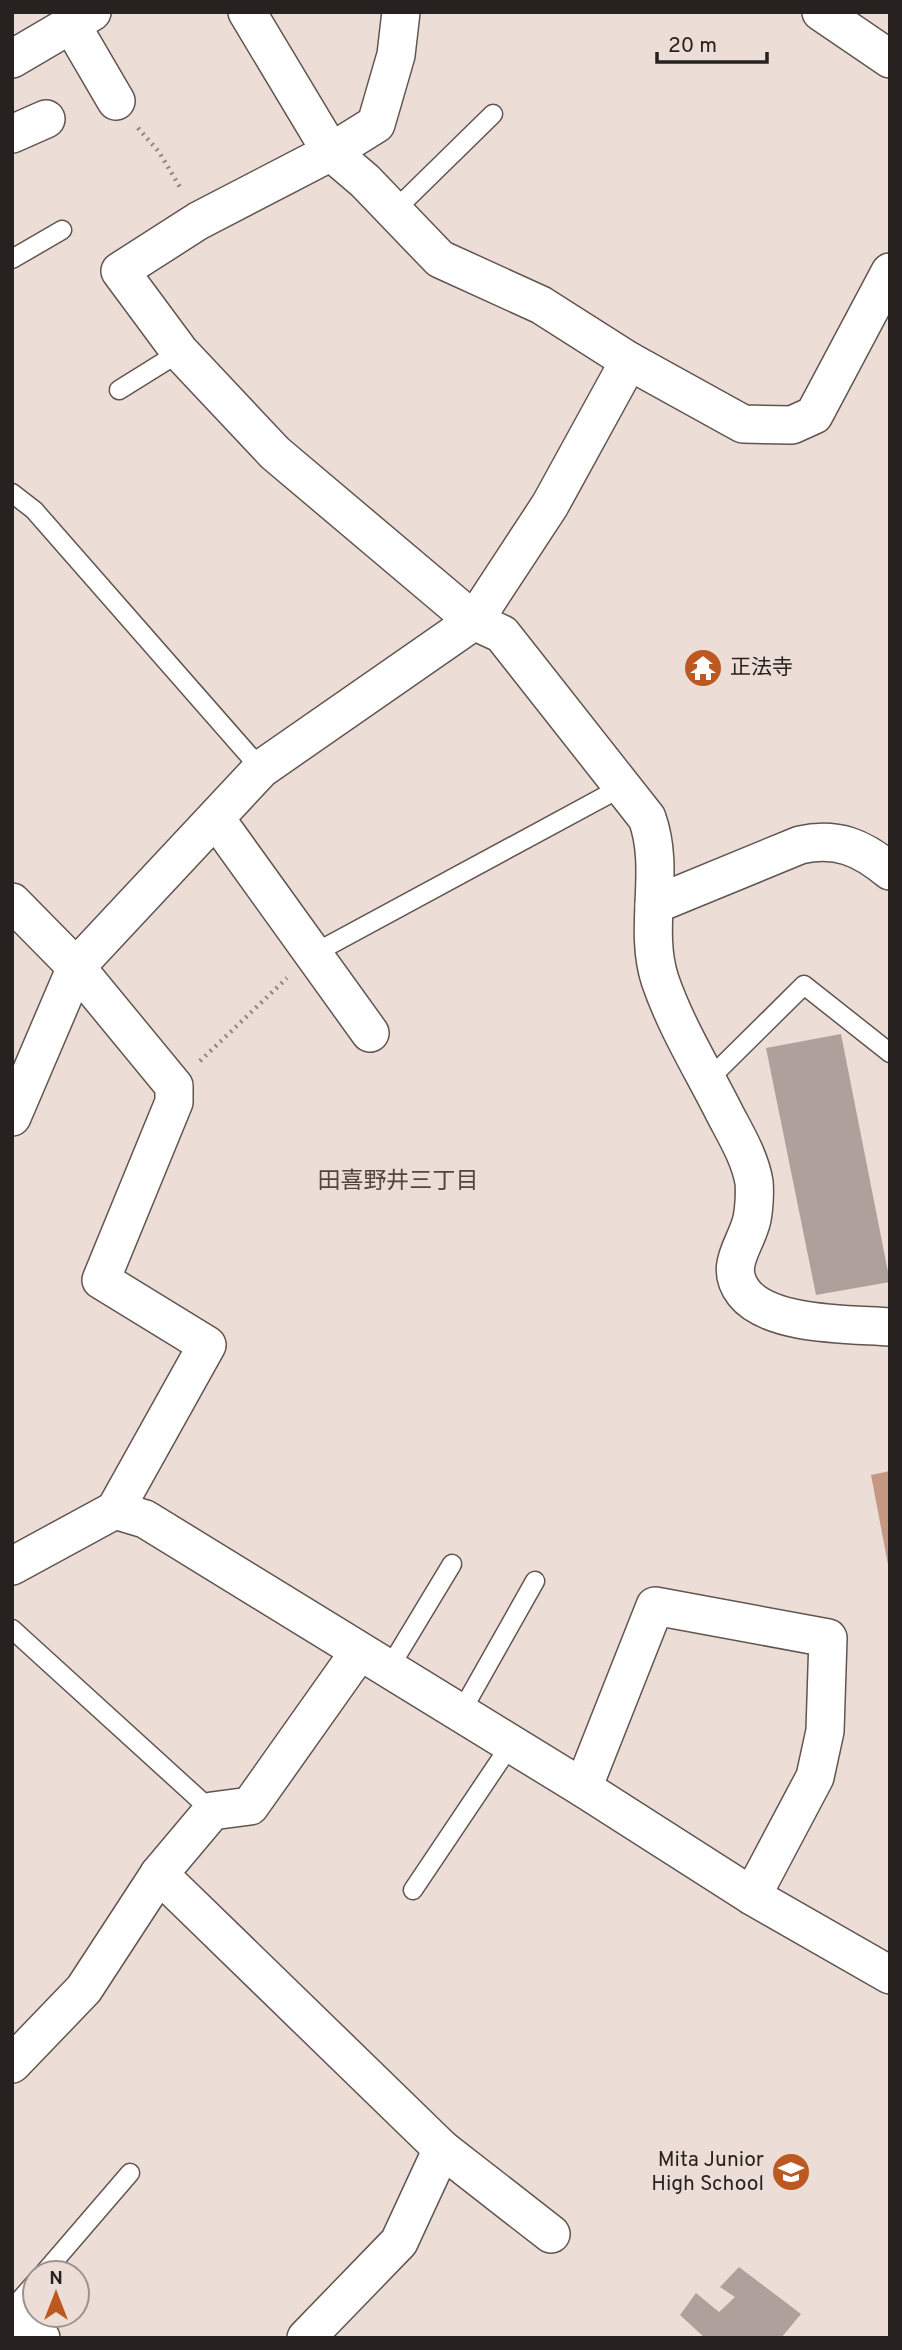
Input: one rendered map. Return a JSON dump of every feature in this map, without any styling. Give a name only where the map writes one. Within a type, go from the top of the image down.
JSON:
[{"type":"street","points":[[247,12],[331,152],[440,259],[541,305],[629,361],[743,424],[768,427],[792,425],[814,415],[890,272]]},
{"type":"street","points":[[401,12],[396,55],[376,124],[331,152],[198,221],[120,271],[180,352],[275,453],[474,621],[502,634],[648,818],[654,836],[654,946],[659,978],[744,1151],[754,1182],[752,1219],[737,1255],[734,1274],[743,1291],[757,1306],[777,1313],[825,1323],[890,1327]]},
{"type":"street","points":[[821,12],[890,59]]},
{"type":"street","points":[[12,59],[82,18],[116,101]]},
{"type":"street","points":[[12,134],[46,119]]},
{"type":"street","points":[[12,1117],[76,967],[261,769],[474,621],[550,505],[629,361]]},
{"type":"street","points":[[216,818],[370,1033]]},
{"type":"street","points":[[654,905],[800,845],[819,841],[838,841],[853,846],[890,871]]},
{"type":"street","points":[[12,902],[76,967],[174,1086],[174,1102],[101,1280],[207,1345],[115,1510],[12,1566]]},
{"type":"street","points":[[115,1510],[145,1519],[583,1788],[752,1896],[890,1975]]},
{"type":"street","points":[[583,1788],[655,1606],[828,1639],[825,1731],[815,1777],[752,1896]]},
{"type":"street","points":[[12,2064],[84,1989],[159,1874],[212,1811],[250,1806],[374,1661]]},
{"type":"street","points":[[159,1874],[442,2149],[551,2234]]},
{"type":"street","points":[[306,2338],[399,2242],[442,2149]]},
{"type":"street","points":[[12,2310],[41,2338]]},
{"type":"lane","points":[[394,211],[493,114]]},
{"type":"lane","points":[[12,258],[62,230]]},
{"type":"lane","points":[[119,390],[180,352]]},
{"type":"lane","points":[[12,493],[34,510],[261,769]]},
{"type":"lane","points":[[313,954],[622,787]]},
{"type":"lane","points":[[708,1080],[804,985],[890,1053]]},
{"type":"lane","points":[[374,1661],[452,1564]]},
{"type":"lane","points":[[460,1714],[535,1581]]},
{"type":"lane","points":[[12,1629],[212,1811]]},
{"type":"lane","points":[[413,1890],[510,1744]]},
{"type":"lane","points":[[56,2259],[131,2173]]},
{"type":"path","points":[[116,101],[159,152],[198,221]]},
{"type":"path","points":[[174,1086],[313,954]]},
{"type":"shaded area","points":[[890,1471],[890,1575],[871,1475]]},
{"type":"building","points":[[841,1034],[890,1282],[816,1295],[766,1048]]},
{"type":"building","points":[[739,2267],[801,2314],[781,2338],[705,2338],[680,2315],[696,2293],[719,2312],[735,2297],[720,2287]]},
{"type":"place","name":"正法寺","points":[[703,668]]},
{"type":"place","name":"Mita Junior High School","points":[[791,2172]]},
{"type":"district","name":"田喜野井三丁目","points":[[398,1182]]}]
